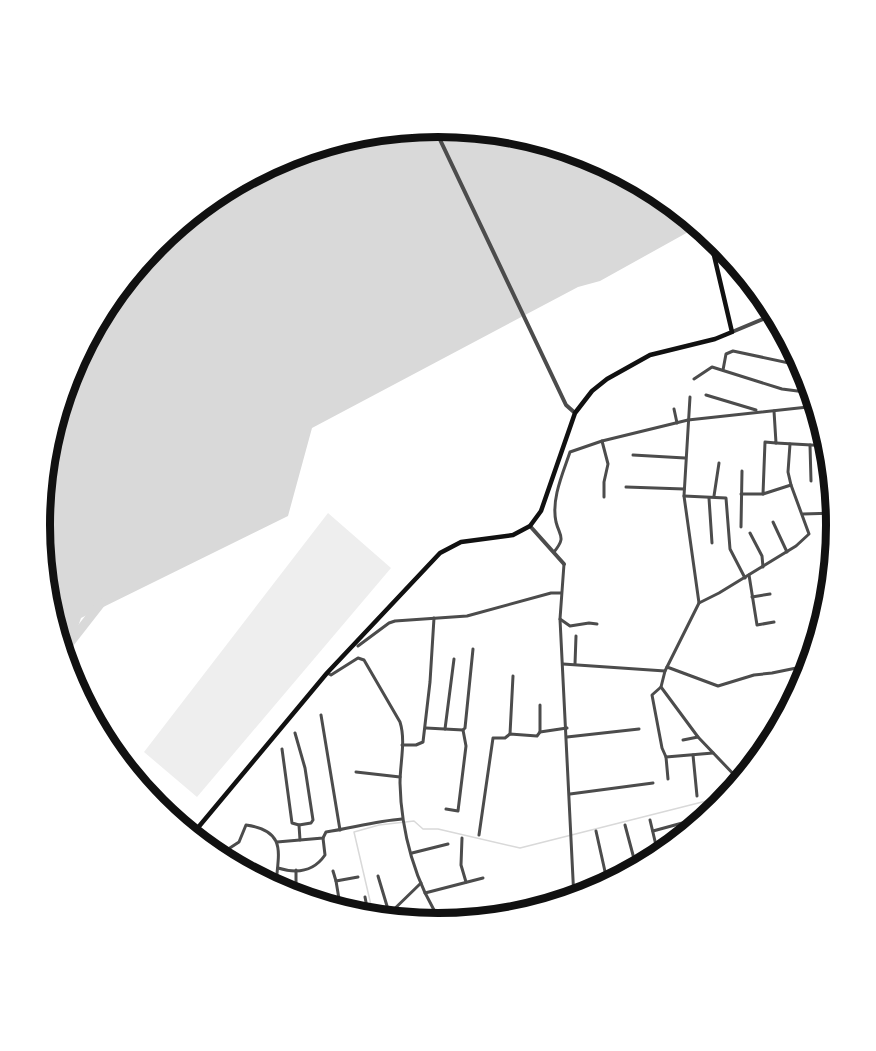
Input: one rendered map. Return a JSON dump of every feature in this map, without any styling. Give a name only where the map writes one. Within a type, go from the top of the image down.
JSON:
[{"type":"main road","points":[[196,830],[327,673],[440,553],[460,542],[513,535],[530,526],[541,512],[575,413],[592,391],[639,360],[662,351],[714,339],[732,332],[713,251]]},
{"type":"street","points":[[439,137],[566,405],[575,413]]},
{"type":"street","points":[[732,332],[766,317]]},
{"type":"street","points":[[723,370],[726,354],[734,351],[790,363]]},
{"type":"street","points":[[694,379],[712,367],[782,389],[802,391]]},
{"type":"street","points":[[706,395],[758,411]]},
{"type":"street","points":[[668,779],[666,757],[662,748],[652,695],[661,687],[666,669],[699,603],[684,496],[690,397]]},
{"type":"street","points":[[554,553],[562,536],[556,522],[557,492],[570,452],[602,441],[688,420],[808,407]]},
{"type":"street","points":[[674,409],[677,423]]},
{"type":"street","points":[[774,411],[776,443]]},
{"type":"street","points":[[602,441],[608,464],[604,482],[604,498]]},
{"type":"street","points":[[763,494],[765,442],[818,445]]},
{"type":"street","points":[[699,603],[787,552],[804,541],[809,534],[788,472],[790,444]]},
{"type":"street","points":[[810,445],[811,481]]},
{"type":"street","points":[[633,455],[686,458]]},
{"type":"street","points":[[712,543],[711,497],[719,463]]},
{"type":"street","points":[[741,527],[742,471]]},
{"type":"street","points":[[741,494],[763,494],[791,485]]},
{"type":"street","points":[[626,487],[684,489]]},
{"type":"street","points":[[684,496],[726,498],[730,549],[747,577],[757,625],[774,622]]},
{"type":"street","points":[[803,514],[826,513]]},
{"type":"street","points":[[773,522],[787,552]]},
{"type":"street","points":[[530,526],[564,564],[560,619],[574,889]]},
{"type":"street","points":[[750,533],[762,556],[763,567]]},
{"type":"street","points":[[358,646],[389,623],[467,616],[551,593],[561,593]]},
{"type":"street","points":[[752,597],[770,594]]},
{"type":"street","points":[[402,745],[417,745],[423,742],[434,618]]},
{"type":"street","points":[[560,619],[570,626],[597,624]]},
{"type":"street","points":[[576,636],[576,664]]},
{"type":"street","points":[[446,809],[458,811],[466,746],[463,730],[473,649]]},
{"type":"street","points":[[327,673],[331,675],[358,658],[364,660],[400,722],[403,821],[424,893],[437,914]]},
{"type":"street","points":[[445,729],[454,659]]},
{"type":"street","points":[[563,664],[666,669],[718,686],[754,675],[800,667]]},
{"type":"street","points":[[510,734],[513,676]]},
{"type":"street","points":[[661,687],[698,736],[735,776]]},
{"type":"street","points":[[540,705],[540,732]]},
{"type":"street","points":[[321,715],[340,830]]},
{"type":"street","points":[[426,728],[463,730]]},
{"type":"street","points":[[479,835],[493,738],[504,738],[510,734],[537,736],[540,732],[567,728]]},
{"type":"street","points":[[567,737],[639,729]]},
{"type":"street","points":[[282,749],[292,823],[299,825],[311,822],[313,820],[305,768],[295,732]]},
{"type":"street","points":[[682,740],[698,736]]},
{"type":"street","points":[[666,757],[713,753]]},
{"type":"street","points":[[693,755],[697,796]]},
{"type":"street","points":[[356,772],[400,777]]},
{"type":"street","points":[[570,794],[652,783]]},
{"type":"street","points":[[653,831],[694,818]]},
{"type":"street","points":[[278,868],[312,869],[319,864],[325,855],[323,838],[326,832],[359,827],[379,820],[403,821]]},
{"type":"street","points":[[650,820],[657,847]]},
{"type":"street","points":[[225,851],[239,842],[246,825],[261,828],[277,842],[280,862],[277,879]]},
{"type":"street","points":[[299,825],[300,840]]},
{"type":"street","points":[[625,825],[634,861]]},
{"type":"street","points":[[596,831],[606,876]]},
{"type":"street","points":[[277,842],[323,838]]},
{"type":"street","points":[[462,838],[461,864],[466,882]]},
{"type":"street","points":[[412,853],[448,844]]},
{"type":"street","points":[[296,870],[296,887]]},
{"type":"street","points":[[331,899],[339,899],[333,871]]},
{"type":"street","points":[[378,876],[388,911]]},
{"type":"street","points":[[336,881],[358,877]]},
{"type":"street","points":[[424,893],[483,878]]},
{"type":"street","points":[[392,911],[421,883]]},
{"type":"street","points":[[365,897],[367,908]]},
{"type":"shaded area","points":[[463,138],[514,144],[587,167],[654,202],[691,230],[600,281],[578,287],[312,428],[288,516],[81,618],[70,650],[53,576],[50,551],[50,500],[57,450],[70,401],[102,331],[130,289],[146,269],[182,233],[222,202],[266,177],[337,150],[387,140]]},
{"type":"shaded area","points":[[328,513],[391,568],[197,797],[144,752]]},
{"type":"waterway","points":[[68,645],[101,603]]},
{"type":"waterway","points":[[372,909],[354,832],[379,825],[414,821],[423,829],[438,829],[520,848],[714,799]]}]
